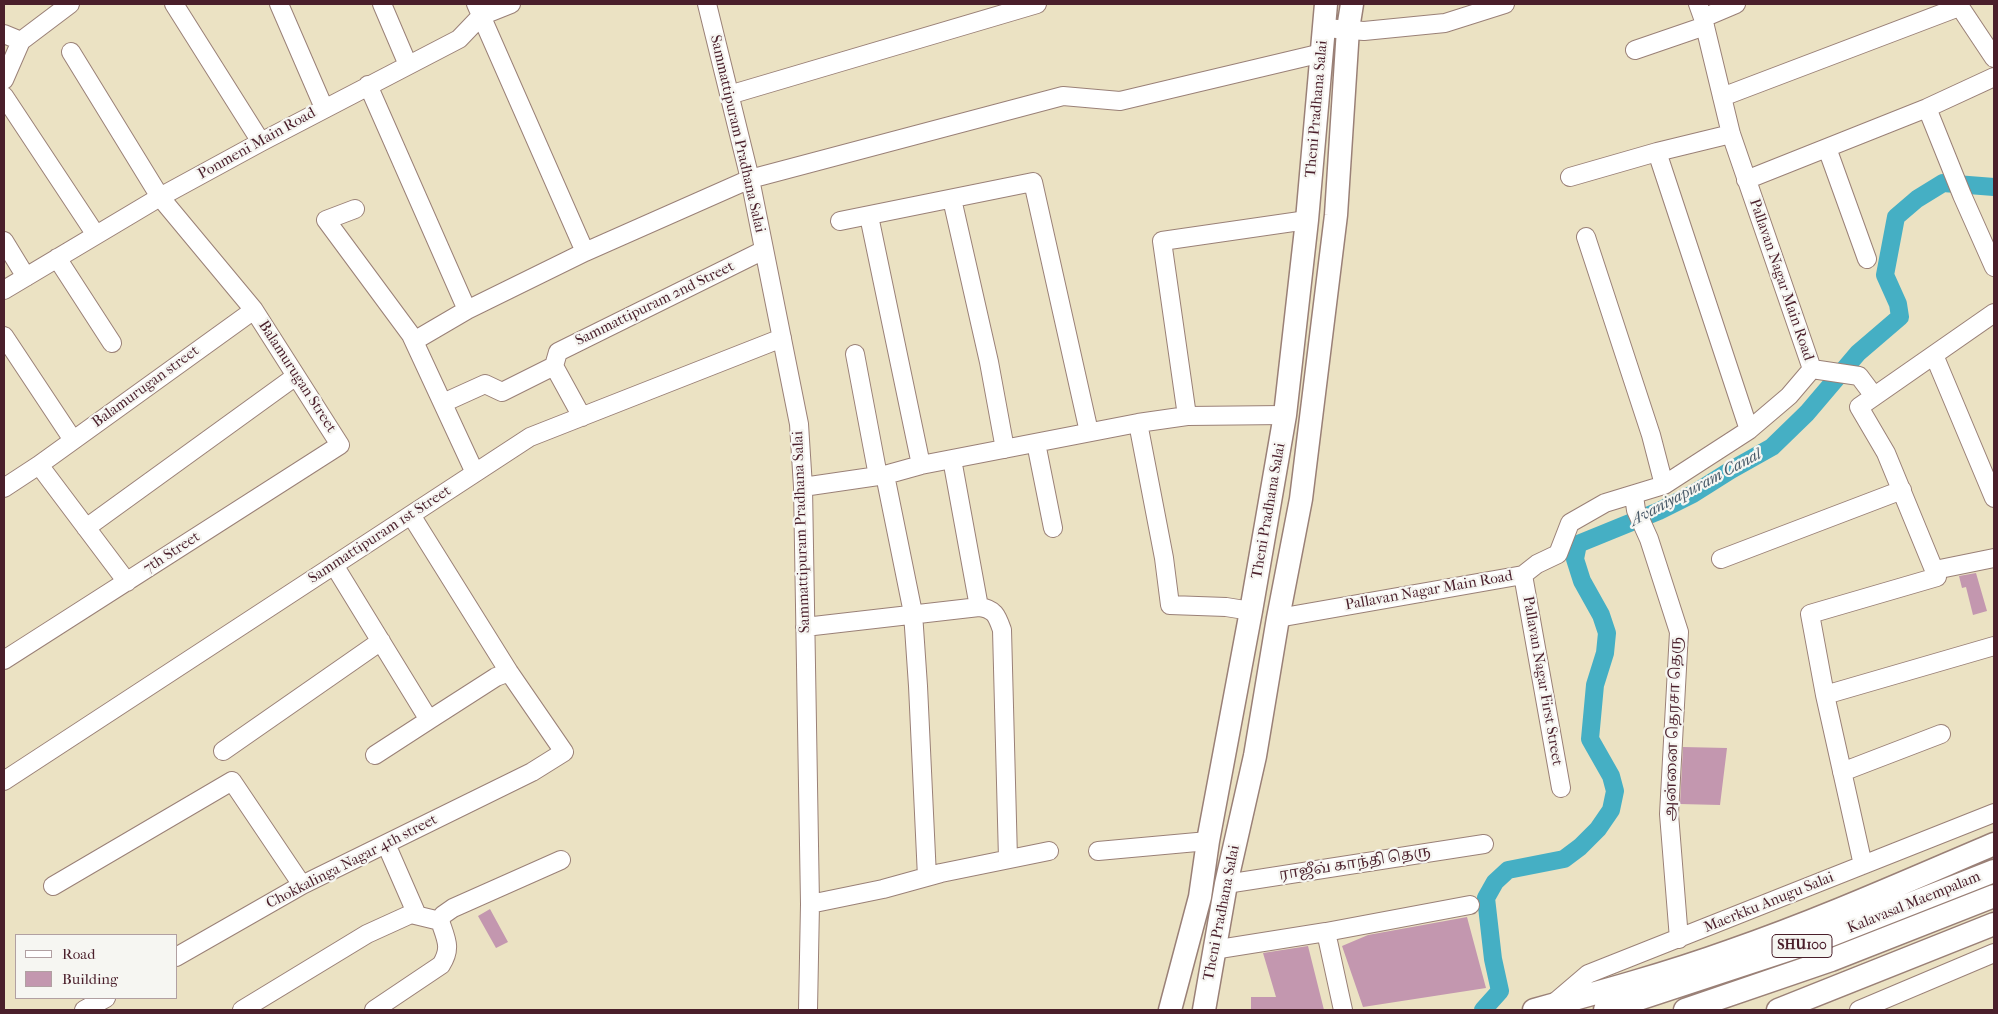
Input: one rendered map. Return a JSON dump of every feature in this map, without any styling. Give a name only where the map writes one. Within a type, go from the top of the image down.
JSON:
[{"type":"main road","name":"Theni Pradhana Salai","points":[[1170,1010],[1200,896],[1208,841],[1252,611],[1285,415],[1307,220],[1326,4]]},
{"type":"main road","name":"Theni Pradhana Salai","points":[[1204,1010],[1226,884],[1256,756],[1278,618],[1300,499],[1336,215],[1350,13]]},
{"type":"main road","points":[[1543,1008],[1632,984],[1731,951],[1824,916],[1994,844]]},
{"type":"main road","name":"Kalavasal Maempalam","points":[[1605,1010],[1821,939],[1994,871]]},
{"type":"main road","name":"Kalavasal Maempalam","points":[[1685,1010],[1831,960],[1994,896]]},
{"type":"main road","points":[[1778,1010],[1994,924]]},
{"type":"street","points":[[4,80],[22,41],[70,4]]},
{"type":"street","points":[[174,4],[261,142]]},
{"type":"street","points":[[279,4],[324,108]]},
{"type":"street","points":[[382,4],[408,65]]},
{"type":"street","name":"Ponmeni Main Road","points":[[4,290],[160,197],[324,108],[459,39],[479,10],[512,4]]},
{"type":"street","name":"Sammattipuram Pradhana Salai","points":[[707,4],[750,178],[799,424],[803,487],[810,904],[808,1010]]},
{"type":"street","points":[[729,95],[1039,4]]},
{"type":"street","points":[[1324,28],[1350,13],[1364,30],[1445,23],[1505,4]]},
{"type":"street","points":[[1635,50],[1702,16],[1736,4]]},
{"type":"street","points":[[1722,97],[1958,5],[1994,58]]},
{"type":"street","points":[[479,10],[585,252]]},
{"type":"street","name":"Pallavan Nagar Main Road","points":[[1278,618],[1523,575],[1537,564],[1558,554],[1570,523],[1605,503],[1635,503],[1664,486],[1749,430],[1818,370],[1746,180],[1731,134],[1702,16]]},
{"type":"street","points":[[4,34],[22,41]]},
{"type":"street","name":"Balamurugan street","points":[[4,488],[39,465],[254,310],[160,197],[71,52]]},
{"type":"street","points":[[414,341],[467,310],[585,252],[750,178],[1064,96],[1120,101],[1322,53]]},
{"type":"street","points":[[1746,180],[1926,108],[1994,77]]},
{"type":"street","points":[[368,85],[467,310]]},
{"type":"street","points":[[4,96],[96,235]]},
{"type":"street","points":[[1926,108],[1962,195],[1989,240],[1994,267]]},
{"type":"street","points":[[1570,177],[1657,152],[1731,134]]},
{"type":"street","points":[[1827,148],[1866,259]]},
{"type":"street","points":[[1657,152],[1749,430]]},
{"type":"street","points":[[840,222],[1033,182],[1089,432]]},
{"type":"street","points":[[952,199],[990,362],[1005,449]]},
{"type":"street","points":[[356,209],[326,220],[411,335],[475,473]]},
{"type":"street","points":[[869,216],[920,465]]},
{"type":"street","points":[[1187,416],[1162,241],[1307,220]]},
{"type":"street","points":[[1586,237],[1651,435],[1664,486]]},
{"type":"street","points":[[4,241],[26,277]]},
{"type":"street","name":"Sammattipuram 2nd Street","points":[[554,366],[558,352],[764,250]]},
{"type":"street","points":[[57,258],[112,343]]},
{"type":"street","name":"Balamurugan Street","points":[[254,310],[340,445]]},
{"type":"street","points":[[1863,865],[1825,694],[1810,614],[1937,577],[1886,453],[1859,407],[1994,313]]},
{"type":"street","points":[[4,336],[73,440]]},
{"type":"street","name":"Sammattipuram 1st Street","points":[[4,781],[530,437],[782,338]]},
{"type":"street","points":[[855,354],[913,613],[927,877]]},
{"type":"street","points":[[1934,354],[1994,498]]},
{"type":"street","points":[[442,404],[485,384],[502,392],[554,366],[582,417]]},
{"type":"street","points":[[1818,370],[1859,376],[1874,396]]},
{"type":"street","points":[[86,528],[296,376]]},
{"type":"street","points":[[803,487],[882,476],[920,465],[1138,423],[1187,416],[1285,415]]},
{"type":"street","points":[[1138,423],[1164,558],[1170,605],[1252,611]]},
{"type":"street","points":[[1036,443],[1053,528]]},
{"type":"street","name":"7th Street","points":[[4,660],[340,445]]},
{"type":"street","points":[[952,459],[979,607]]},
{"type":"street","points":[[39,465],[128,582]]},
{"type":"street","points":[[1721,559],[1902,490]]},
{"type":"street","name":"அன்னை தெரசா தெரு","points":[[1635,503],[1649,539],[1679,632],[1669,814],[1678,939]]},
{"type":"street","points":[[375,755],[496,677],[508,672],[411,515]]},
{"type":"street","points":[[1935,570],[1994,558]]},
{"type":"street","points":[[334,565],[429,720]]},
{"type":"street","name":"Pallavan Nagar First Street","points":[[1523,575],[1561,788]]},
{"type":"street","points":[[805,627],[913,613],[979,607],[988,608],[996,615],[1002,630],[1008,859]]},
{"type":"street","points":[[222,751],[381,641]]},
{"type":"street","points":[[1825,694],[1994,646]]},
{"type":"street","name":"Chokkalinga Nagar 4th street","points":[[178,956],[302,885],[532,772],[564,752],[508,672]]},
{"type":"street","points":[[1842,772],[1941,734]]},
{"type":"street","points":[[52,886],[232,781],[302,885]]},
{"type":"street","name":"Maerkku Anugu Salai","points":[[1543,1008],[1588,974],[1994,813]]},
{"type":"street","points":[[1098,850],[1208,841]]},
{"type":"street","points":[[386,844],[417,915]]},
{"type":"street","name":"ராஜீவ் காந்தி தெரு","points":[[1226,884],[1484,844]]},
{"type":"street","points":[[810,904],[1049,851]]},
{"type":"street","points":[[374,1010],[441,965],[447,956],[448,943],[440,922],[443,915],[453,908],[562,860]]},
{"type":"street","points":[[1213,950],[1326,932],[1470,904]]},
{"type":"street","points":[[242,1010],[367,934],[410,914],[440,922]]},
{"type":"street","points":[[1326,932],[1343,1010]]},
{"type":"street","points":[[1864,1009],[1994,953]]},
{"type":"street","points":[[84,1010],[104,999]]},
{"type":"building","points":[[1976,573],[1987,611],[1973,615],[1966,587],[1962,588],[1959,576]]},
{"type":"building","points":[[1683,747],[1727,748],[1720,805],[1680,804]]},
{"type":"building","points":[[490,909],[508,942],[496,948],[478,916]]},
{"type":"building","points":[[1467,917],[1486,988],[1363,1007],[1342,946],[1368,935]]},
{"type":"building","points":[[1308,946],[1324,1010],[1251,1010],[1251,997],[1276,997],[1263,953]]},
{"type":"waterway","name":"Avaniyapuram Canal","points":[[1483,1010],[1500,991],[1493,959],[1486,898],[1495,882],[1508,870],[1564,859],[1580,847],[1598,829],[1611,810],[1615,791],[1611,776],[1590,739],[1595,685],[1605,653],[1607,633],[1601,615],[1582,581],[1575,559],[1578,544],[1659,511],[1693,494],[1772,447],[1807,413],[1858,353],[1900,317],[1898,304],[1885,275],[1896,217],[1917,199],[1943,183],[1994,187]]}]
